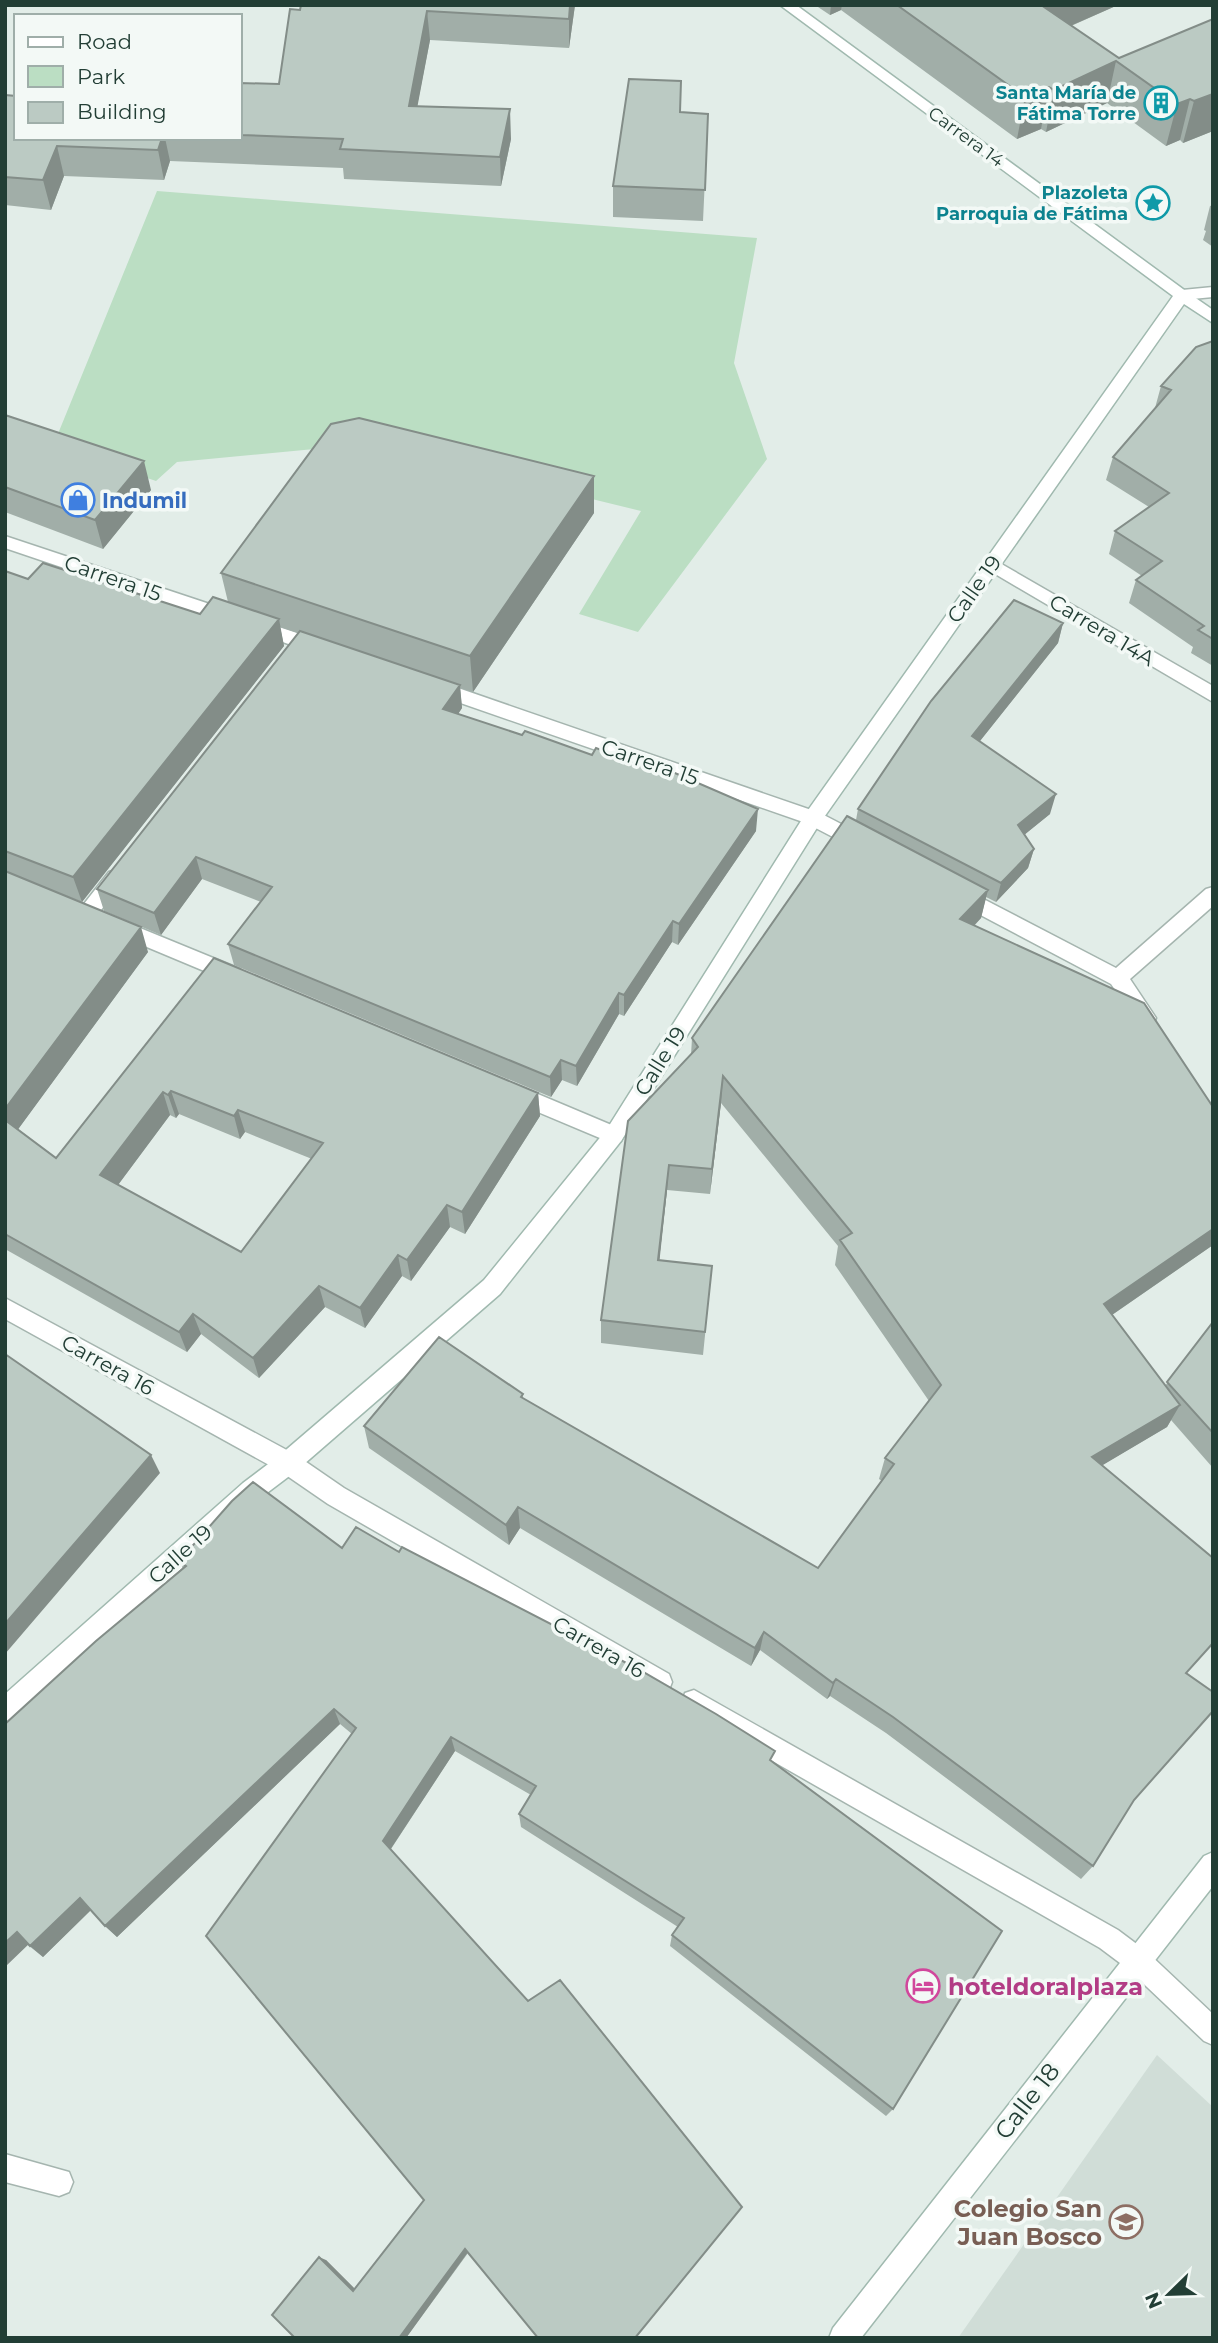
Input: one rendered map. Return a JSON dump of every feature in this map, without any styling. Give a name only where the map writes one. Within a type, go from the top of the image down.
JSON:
[{"type":"street","name":"Carrera 14","points":[[787,5],[1213,318]]},
{"type":"street","points":[[1182,295],[1213,292]]},
{"type":"street","name":"Calle 19","points":[[5,1710],[251,1491],[288,1463],[492,1287],[614,1135],[813,818],[1182,295]]},
{"type":"street","name":"Carrera 15","points":[[5,542],[297,647],[341,655]]},
{"type":"street","name":"Carrera 14A","points":[[991,564],[1213,695]]},
{"type":"street","name":"Carrera 15","points":[[419,682],[813,818],[874,850]]},
{"type":"street","points":[[87,914],[130,859]]},
{"type":"street","points":[[947,888],[1118,978],[1157,1034]]},
{"type":"street","points":[[1118,978],[1213,894]]},
{"type":"street","points":[[63,904],[254,984]]},
{"type":"street","points":[[498,1087],[614,1135]]},
{"type":"street","name":"Carrera 16","points":[[5,1308],[288,1463],[336,1496],[1109,1939],[1137,1960],[1213,2032]]},
{"type":"street","name":"Calle 18","points":[[843,2338],[1137,1960],[1169,1925],[1213,1865]]},
{"type":"street","points":[[5,2168],[59,2182]]},
{"type":"shaded area","name":"Colegio San Juan Bosco","points":[[1157,2055],[1213,2107],[1213,2338],[958,2338]]},
{"type":"green space","points":[[157,191],[757,238],[734,363],[767,459],[638,632],[579,614],[641,511],[367,444],[177,462],[156,481],[53,446]]},
{"type":"building","points":[[301,5],[570,5],[569,19],[427,11],[409,106],[510,109],[500,157],[340,149],[343,139],[242,135],[242,83],[279,84],[290,9],[300,10]]},
{"type":"building","points":[[897,5],[1041,5],[1119,58],[1213,19],[1213,94],[1177,104],[1116,61],[1054,90],[1049,87],[1025,97]]},
{"type":"building","points":[[629,79],[681,81],[680,112],[708,114],[705,190],[613,186]]},
{"type":"building","points":[[5,95],[14,96],[14,140],[161,140],[158,150],[57,146],[43,180],[5,177]]},
{"type":"building","points":[[1213,341],[1213,639],[1198,630],[1204,626],[1136,580],[1162,561],[1115,531],[1169,493],[1113,457],[1171,390],[1161,386],[1196,347]]},
{"type":"building","points":[[5,415],[144,461],[95,520],[5,487]]},
{"type":"building","points":[[359,418],[594,476],[470,656],[221,573],[331,424]]},
{"type":"building","points":[[43,563],[200,614],[213,597],[279,619],[73,877],[5,851],[5,571],[28,579]]},
{"type":"building","points":[[1014,600],[1063,623],[972,736],[1056,794],[1018,825],[1034,849],[1001,883],[858,809],[931,701]]},
{"type":"building","points":[[300,631],[460,685],[443,709],[522,735],[525,731],[592,755],[596,748],[665,774],[668,770],[758,809],[679,924],[673,921],[624,995],[619,993],[576,1066],[561,1060],[550,1077],[228,944],[272,887],[196,857],[154,913],[97,889]]},
{"type":"building","points":[[847,816],[988,890],[960,919],[1144,1003],[1213,1107],[1213,1229],[1104,1304],[1180,1405],[1092,1457],[1213,1558],[1213,1643],[1186,1673],[1213,1692],[1213,1711],[1134,1800],[1093,1866],[893,1717],[836,1679],[833,1683],[764,1632],[755,1648],[518,1507],[506,1525],[364,1426],[439,1337],[523,1394],[521,1397],[818,1568],[894,1464],[885,1458],[941,1385],[840,1240],[852,1233],[723,1076],[712,1169],[669,1165],[658,1260],[712,1266],[705,1332],[601,1320],[628,1121],[698,1047],[692,1038]]},
{"type":"building","points":[[5,871],[141,927],[5,1109]]},
{"type":"building","points":[[214,958],[538,1093],[462,1212],[447,1205],[407,1260],[398,1255],[360,1308],[319,1286],[253,1358],[193,1314],[179,1332],[5,1234],[5,1120],[56,1158]],"holes":[[[171,1091],[234,1116],[238,1110],[323,1143],[241,1252],[100,1175],[163,1092],[168,1095]]]},
{"type":"building","points":[[1213,1322],[1213,1433],[1167,1382]]},
{"type":"building","points":[[5,1354],[151,1455],[5,1624]]},
{"type":"building","points":[[253,1482],[342,1548],[356,1527],[399,1552],[402,1547],[638,1669],[716,1714],[775,1751],[770,1760],[1002,1931],[893,2109],[672,1935],[684,1918],[519,1814],[536,1786],[451,1737],[383,1841],[528,2001],[560,1980],[742,2207],[635,2338],[538,2338],[465,2249],[399,2338],[295,2338],[272,2315],[319,2257],[353,2291],[424,2200],[206,1936],[356,1728],[334,1709],[105,1926],[80,1898],[30,1946],[17,1932],[5,1943],[5,1724],[96,1641],[186,1566],[179,1561],[232,1501]]},
{"type":"place","name":"Santa María de Fátima Torre","points":[[1161,103]]},
{"type":"place","name":"Plazoleta Parroquia de Fátima","points":[[1153,203]]},
{"type":"place","name":"Indumil","points":[[78,500]]},
{"type":"place","name":"hoteldoralplaza","points":[[923,1986]]},
{"type":"place","name":"Colegio San Juan Bosco","points":[[1126,2222]]}]
